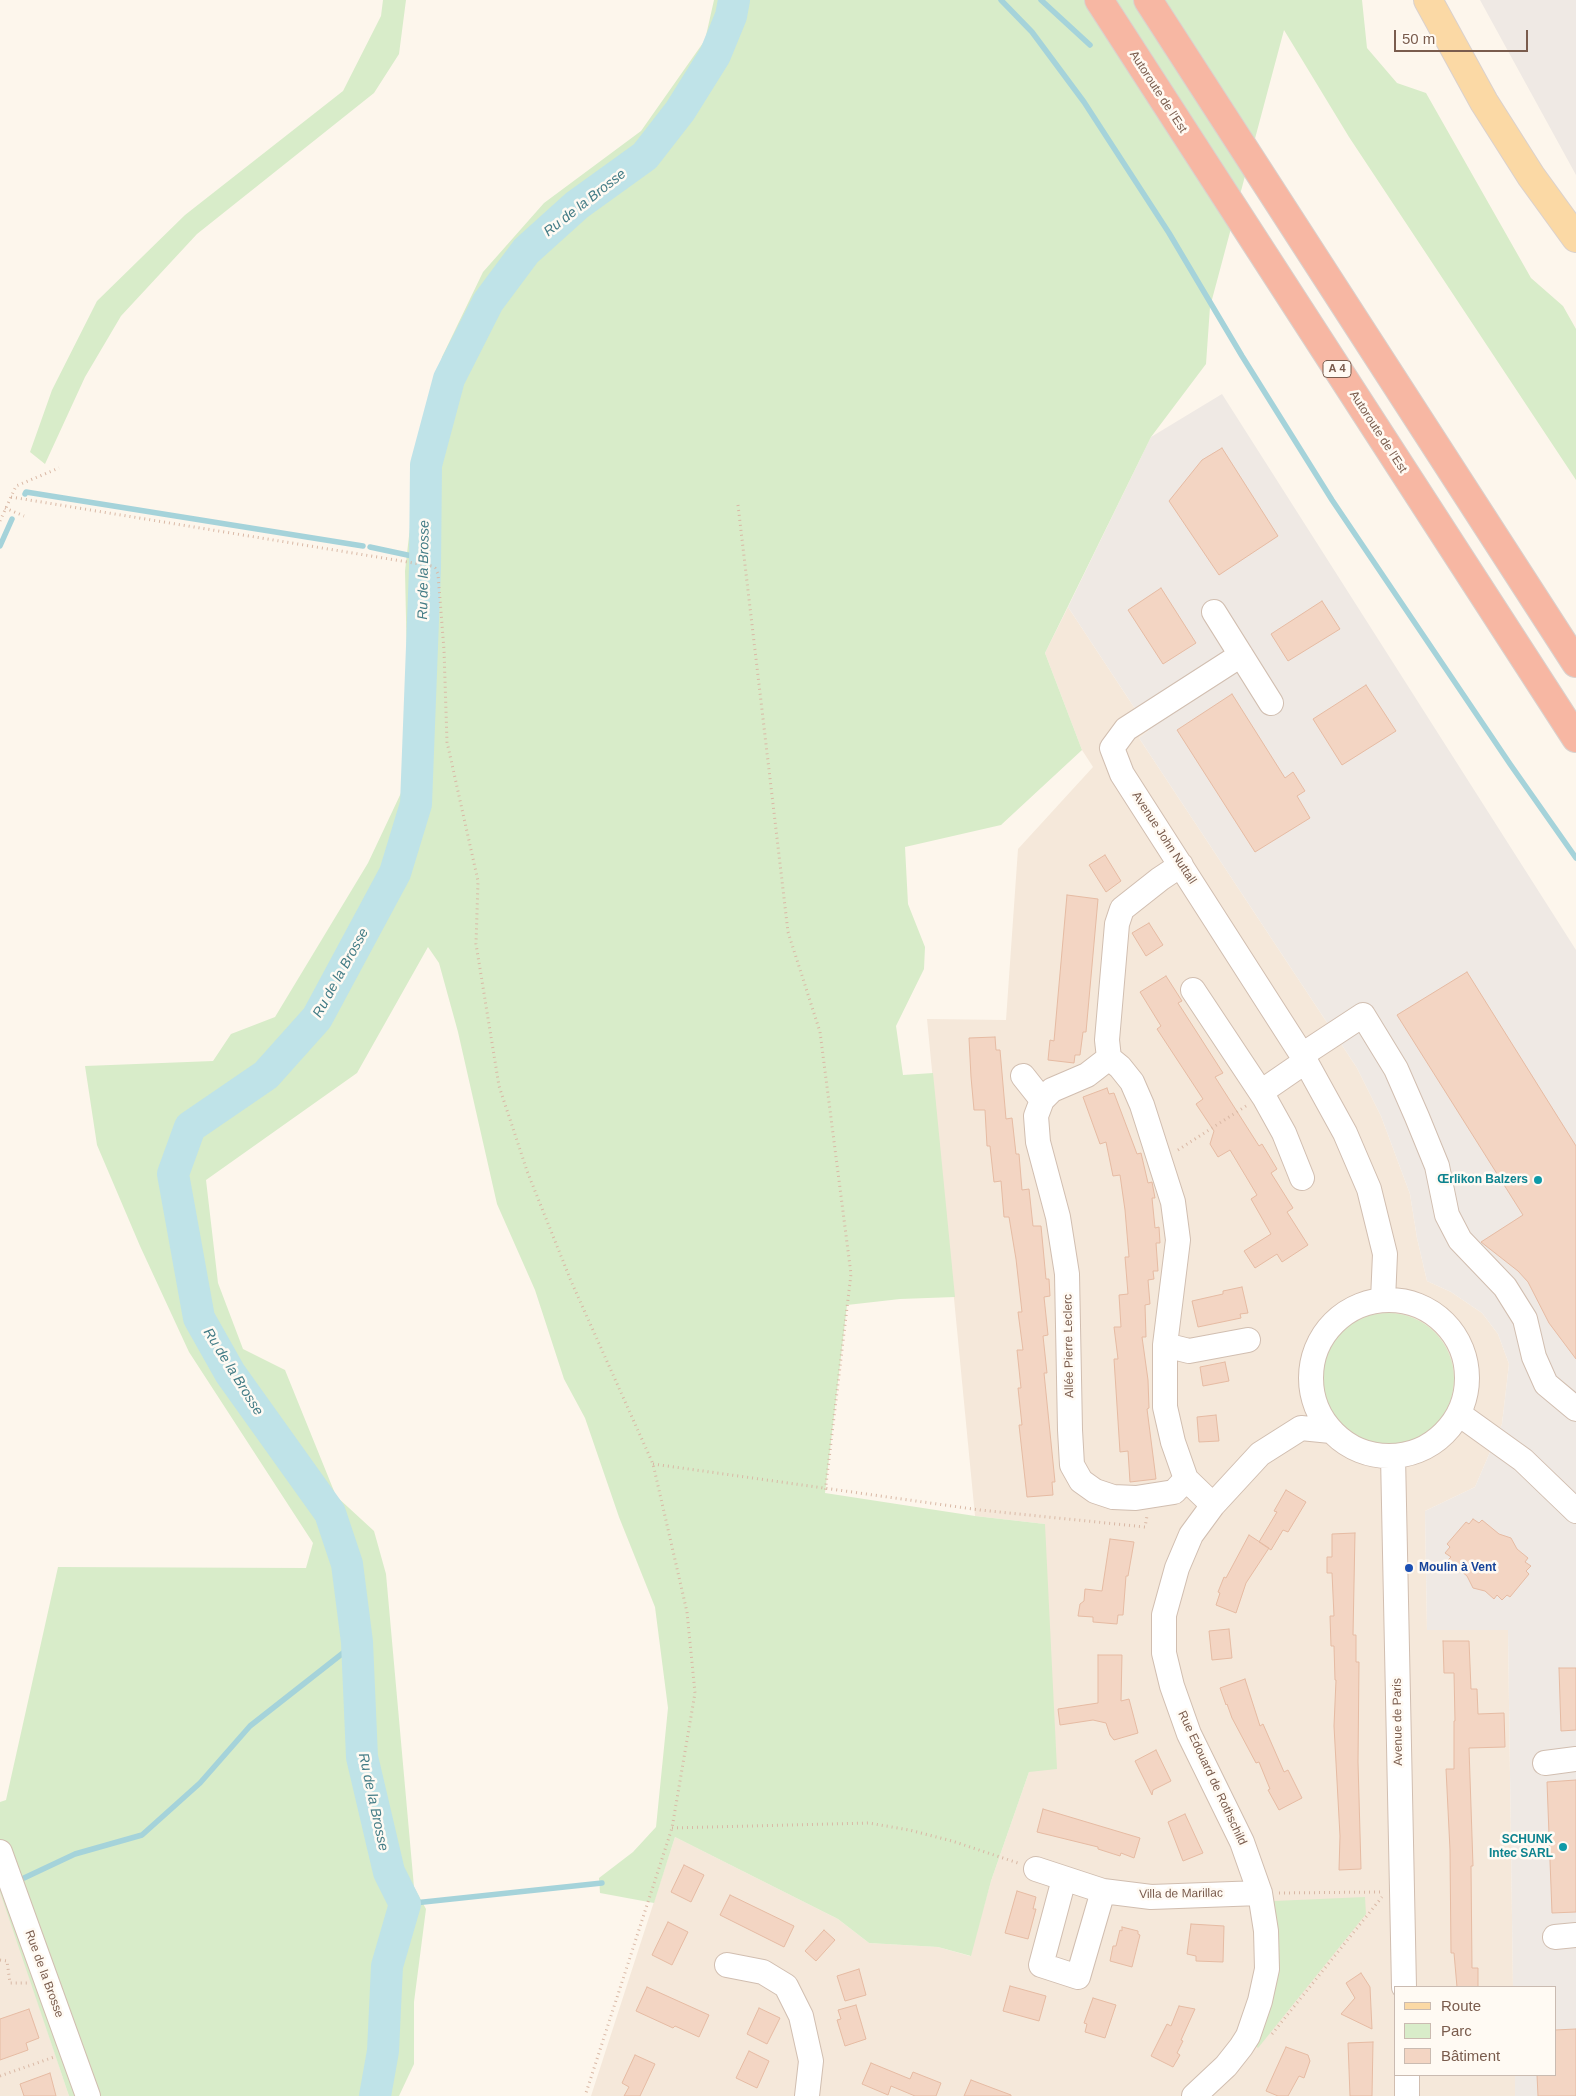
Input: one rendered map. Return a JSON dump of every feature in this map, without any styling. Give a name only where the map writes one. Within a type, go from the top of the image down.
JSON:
[{"type":"highway","name":"Autoroute de l’Est","points":[[1099,0],[1576,738]]},
{"type":"highway","points":[[1148,0],[1576,663]]},
{"type":"main road","points":[[1428,0],[1484,102],[1531,176],[1576,238]]},
{"type":"street","points":[[1214,612],[1272,704]]},
{"type":"street","name":"Avenue John Nuttall","points":[[1241,655],[1126,729],[1112,748],[1122,774],[1304,1058],[1346,1133],[1369,1189],[1385,1254],[1383,1300]]},
{"type":"street","points":[[1181,866],[1160,879],[1122,909],[1117,924],[1106,1040],[1109,1058],[1120,1066],[1132,1082],[1173,1202],[1178,1240],[1165,1345],[1165,1407],[1173,1442],[1186,1479],[1214,1505]]},
{"type":"street","points":[[1193,990],[1262,1094],[1284,1133],[1302,1178]]},
{"type":"street","points":[[1262,1094],[1304,1058],[1363,1015],[1396,1069],[1417,1117],[1437,1166],[1447,1215],[1460,1240],[1505,1287],[1525,1319],[1534,1357],[1546,1384],[1576,1409]]},
{"type":"street","points":[[1024,1076],[1042,1100],[1052,1090],[1086,1075],[1109,1058]]},
{"type":"street","name":"Allée Pierre Leclerc","points":[[1042,1100],[1036,1116],[1038,1142],[1058,1217],[1068,1274],[1072,1465],[1081,1480],[1095,1491],[1113,1497],[1136,1498],[1174,1492],[1186,1479]]},
{"type":"street","points":[[1383,1300],[1406,1302],[1428,1310],[1447,1325],[1460,1345],[1467,1368],[1466,1391],[1459,1414],[1442,1436],[1420,1450],[1393,1456],[1370,1454],[1349,1446],[1331,1432],[1318,1412],[1310,1388],[1311,1363],[1320,1339],[1336,1319],[1358,1305],[1383,1300]]},
{"type":"street","points":[[1165,1345],[1189,1351],[1248,1340]]},
{"type":"street","points":[[1459,1414],[1523,1460],[1576,1511]]},
{"type":"street","name":"Rue Edouard de Rothschild","points":[[1194,2096],[1226,2066],[1248,2036],[1260,2001],[1267,1969],[1268,1889],[1242,1842],[1189,1734],[1172,1686],[1164,1653],[1164,1615],[1177,1568],[1191,1535],[1214,1505],[1260,1454],[1300,1428],[1331,1432]]},
{"type":"street","name":"Avenue de Paris","points":[[1393,1456],[1404,1986]]},
{"type":"street","points":[[1545,1763],[1576,1759]]},
{"type":"street","name":"Rue de la Brosse","points":[[0,1852],[88,2096]]},
{"type":"street","name":"Villa de Marillac","points":[[1036,1869],[1103,1890],[1151,1897],[1268,1889]]},
{"type":"street","points":[[1064,1879],[1041,1965],[1078,1977],[1103,1890]]},
{"type":"street","points":[[727,1965],[763,1972],[786,1986],[802,2016],[811,2060],[809,2096]]},
{"type":"street","points":[[1407,2076],[1407,2096]]},
{"type":"path","points":[[0,520],[16,486],[58,468]]},
{"type":"path","points":[[11,497],[436,568],[444,650],[446,742],[478,881],[476,944],[499,1086],[527,1171],[570,1281],[653,1464],[687,1612],[695,1693],[672,1828],[585,2096]]},
{"type":"path","points":[[738,505],[788,932],[820,1032],[851,1274],[825,1493]]},
{"type":"path","points":[[6,508],[24,516]]},
{"type":"path","points":[[1159,1158],[1168,1156],[1262,1094]]},
{"type":"path","points":[[653,1464],[980,1510],[1146,1527]]},
{"type":"path","points":[[672,1828],[869,1823],[909,1830],[952,1841],[1036,1869]]},
{"type":"path","points":[[1268,1889],[1278,1893],[1386,1892],[1269,2038]]},
{"type":"path","points":[[0,1960],[7,1961],[10,1983],[48,1984]]},
{"type":"path","points":[[0,2076],[72,2051]]},
{"type":"shaded area","points":[[1480,0],[1576,0],[1576,175]]},
{"type":"shaded area","points":[[1222,394],[1576,950],[1576,2096],[1515,2096],[1515,2076],[1556,2076],[1556,1986],[1513,1986],[1508,1630],[1427,1630],[1425,1511],[1475,1487],[1502,1424],[1509,1364],[1498,1334],[1482,1313],[1451,1292],[1427,1281],[1417,1238],[1410,1194],[1381,1116],[1357,1068],[1139,738],[1149,730],[1068,607],[1151,437]]},
{"type":"shaded area","points":[[1068,607],[1149,730],[1139,738],[1357,1068],[1381,1116],[1410,1194],[1417,1238],[1427,1281],[1451,1292],[1482,1313],[1498,1334],[1509,1364],[1502,1424],[1475,1487],[1425,1511],[1427,1630],[1508,1630],[1513,1986],[1394,1986],[1394,2076],[1515,2076],[1515,2096],[591,2096],[675,1837],[838,1919],[869,1943],[938,1947],[970,1956],[991,1881],[1029,1772],[1045,1524],[975,1516],[927,1019],[1006,1020],[1018,849],[1093,767],[1082,750],[1045,653]]},
{"type":"shaded area","points":[[1,1892],[69,2096],[0,2096]]},
{"type":"green space","points":[[383,0],[406,0],[399,54],[374,93],[197,234],[121,316],[85,377],[45,464],[30,452],[52,390],[97,301],[185,215],[343,91],[381,16]]},
{"type":"green space","points":[[714,0],[1362,0],[1367,48],[1397,83],[1426,93],[1531,278],[1563,306],[1576,329],[1576,480],[1349,137],[1284,30],[1210,307],[1206,364],[1151,437],[1045,653],[1082,750],[1001,825],[905,847],[908,904],[925,947],[924,969],[896,1026],[903,1075],[933,1073],[955,1297],[900,1299],[847,1305],[825,1493],[975,1516],[1045,1524],[1057,1769],[1029,1772],[991,1881],[971,1956],[938,1947],[869,1943],[838,1919],[675,1837],[654,1903],[600,1893],[599,1878],[633,1852],[656,1827],[668,1708],[655,1607],[619,1517],[585,1418],[564,1379],[535,1290],[497,1204],[458,1032],[439,963],[428,947],[357,1073],[206,1180],[218,1283],[243,1349],[285,1370],[336,1496],[374,1531],[386,1574],[414,1887],[426,1909],[414,2002],[414,2064],[399,2096],[69,2096],[0,1892],[0,1802],[6,1800],[58,1567],[306,1568],[313,1543],[189,1352],[140,1246],[97,1145],[85,1066],[213,1061],[231,1034],[275,1017],[368,863],[401,793],[408,714],[405,571],[420,440],[442,357],[483,272],[544,203],[641,131],[705,40]]},
{"type":"green space","points":[[1388,1313],[1413,1318],[1424,1324],[1434,1333],[1443,1343],[1449,1354],[1454,1379],[1449,1404],[1443,1415],[1434,1425],[1424,1434],[1413,1440],[1388,1445],[1363,1440],[1352,1434],[1342,1425],[1333,1415],[1327,1404],[1322,1379],[1327,1354],[1333,1343],[1342,1333],[1352,1324],[1363,1318]]},
{"type":"green space","points":[[1365,1897],[1366,1914],[1258,2048],[1253,2043],[1277,1946],[1274,1901]]},
{"type":"building","points":[[1222,448],[1278,536],[1219,575],[1169,501],[1202,460]]},
{"type":"building","points":[[1161,588],[1196,643],[1163,664],[1128,610]]},
{"type":"building","points":[[1322,601],[1340,629],[1288,661],[1271,634]]},
{"type":"building","points":[[1366,685],[1396,731],[1342,765],[1313,719]]},
{"type":"building","points":[[1232,694],[1285,778],[1293,772],[1305,791],[1297,796],[1310,818],[1255,852],[1177,730]]},
{"type":"building","points":[[1105,855],[1121,881],[1106,892],[1089,865]]},
{"type":"building","points":[[1067,895],[1098,899],[1086,1032],[1083,1032],[1080,1055],[1075,1055],[1074,1063],[1048,1060],[1050,1040],[1054,1041]]},
{"type":"building","points":[[1149,923],[1163,945],[1146,956],[1132,933]]},
{"type":"building","name":"Œrlikon Balzers","points":[[1467,972],[1576,1146],[1576,1359],[1549,1323],[1528,1282],[1518,1271],[1481,1242],[1523,1215],[1397,1015]]},
{"type":"building","points":[[1166,976],[1182,1001],[1178,1003],[1223,1073],[1215,1077],[1259,1146],[1262,1144],[1277,1169],[1271,1173],[1293,1208],[1287,1212],[1308,1245],[1282,1262],[1277,1254],[1255,1268],[1244,1251],[1271,1234],[1251,1199],[1257,1195],[1230,1150],[1218,1157],[1210,1144],[1214,1131],[1196,1104],[1203,1099],[1157,1029],[1161,1026],[1140,992]]},
{"type":"building","points":[[995,1037],[996,1050],[1000,1050],[1006,1119],[1012,1118],[1016,1154],[1019,1154],[1022,1190],[1029,1189],[1033,1226],[1041,1226],[1046,1279],[1049,1279],[1050,1296],[1044,1297],[1048,1335],[1043,1336],[1047,1373],[1044,1373],[1055,1482],[1052,1482],[1053,1495],[1027,1497],[1019,1425],[1022,1425],[1018,1388],[1021,1388],[1017,1350],[1023,1350],[1018,1312],[1022,1312],[1016,1259],[1009,1217],[1004,1217],[1001,1181],[994,1182],[990,1146],[987,1146],[985,1110],[974,1110],[969,1038]]},
{"type":"building","points":[[1107,1088],[1109,1094],[1114,1093],[1137,1154],[1141,1153],[1148,1183],[1152,1182],[1155,1198],[1152,1198],[1155,1228],[1159,1227],[1160,1243],[1156,1243],[1158,1271],[1153,1271],[1154,1279],[1148,1280],[1150,1304],[1145,1305],[1146,1337],[1142,1337],[1148,1380],[1149,1408],[1147,1409],[1156,1479],[1130,1482],[1128,1451],[1120,1452],[1114,1359],[1118,1359],[1114,1327],[1121,1327],[1119,1295],[1128,1294],[1125,1257],[1129,1257],[1125,1210],[1120,1175],[1113,1176],[1106,1142],[1100,1144],[1083,1097]]},
{"type":"building","points":[[1242,1287],[1248,1313],[1240,1314],[1241,1318],[1198,1327],[1192,1301],[1223,1294],[1223,1291]]},
{"type":"building","points":[[1225,1362],[1229,1381],[1203,1386],[1200,1367]]},
{"type":"building","points":[[1216,1415],[1219,1441],[1199,1442],[1197,1417]]},
{"type":"building","points":[[1286,1490],[1306,1502],[1288,1532],[1283,1530],[1271,1550],[1259,1542],[1277,1512],[1274,1511]]},
{"type":"building","points":[[1473,1519],[1479,1523],[1482,1520],[1499,1534],[1511,1538],[1517,1549],[1528,1558],[1525,1562],[1531,1566],[1526,1571],[1529,1574],[1510,1597],[1507,1595],[1502,1600],[1497,1595],[1494,1599],[1485,1591],[1473,1588],[1467,1576],[1448,1560],[1451,1557],[1445,1553],[1450,1547],[1447,1544],[1466,1522],[1469,1524]]},
{"type":"building","points":[[1355,1533],[1353,1635],[1356,1635],[1356,1662],[1359,1662],[1358,1762],[1361,1869],[1339,1870],[1340,1836],[1334,1726],[1336,1680],[1334,1646],[1331,1646],[1330,1616],[1334,1616],[1332,1573],[1327,1573],[1327,1557],[1332,1557],[1332,1534]]},
{"type":"building","points":[[1249,1535],[1269,1548],[1246,1583],[1236,1613],[1216,1605],[1220,1593],[1218,1592],[1224,1577],[1226,1578]]},
{"type":"building","points":[[1110,1539],[1134,1542],[1128,1576],[1126,1576],[1123,1615],[1118,1615],[1117,1624],[1093,1622],[1093,1617],[1078,1616],[1080,1604],[1084,1601],[1085,1589],[1102,1591]]},
{"type":"building","points":[[1229,1629],[1232,1658],[1212,1660],[1209,1631]]},
{"type":"building","points":[[1443,1641],[1469,1641],[1471,1689],[1477,1689],[1478,1714],[1504,1713],[1505,1747],[1469,1748],[1473,1866],[1471,1866],[1472,1968],[1478,1968],[1478,1986],[1457,1986],[1454,1953],[1451,1953],[1450,1850],[1446,1769],[1454,1769],[1454,1673],[1444,1673]]},
{"type":"building","points":[[1098,1655],[1122,1655],[1121,1701],[1129,1699],[1138,1733],[1114,1740],[1106,1723],[1093,1720],[1060,1725],[1058,1709],[1098,1703]]},
{"type":"building","points":[[1559,1668],[1576,1668],[1576,1730],[1561,1731]]},
{"type":"building","points":[[1245,1679],[1260,1726],[1263,1724],[1284,1772],[1288,1770],[1302,1798],[1279,1810],[1268,1790],[1270,1789],[1259,1762],[1256,1763],[1232,1718],[1220,1688]]},
{"type":"building","points":[[1156,1750],[1171,1781],[1153,1790],[1152,1795],[1135,1761]]},
{"type":"building","name":"SCHUNK Intec SARL","points":[[1576,1780],[1576,1912],[1552,1913],[1547,1782]]},
{"type":"building","points":[[1043,1809],[1140,1838],[1134,1858],[1121,1853],[1120,1856],[1098,1849],[1098,1847],[1037,1832]]},
{"type":"building","points":[[1185,1814],[1203,1853],[1183,1861],[1168,1822]]},
{"type":"building","points":[[684,1865],[704,1875],[691,1902],[671,1892]]},
{"type":"building","points":[[1017,1891],[1036,1897],[1033,1909],[1036,1909],[1028,1939],[1005,1933]]},
{"type":"building","points":[[730,1895],[794,1926],[784,1947],[720,1915]]},
{"type":"building","points":[[668,1922],[688,1932],[672,1965],[652,1955]]},
{"type":"building","points":[[1191,1924],[1224,1926],[1223,1962],[1196,1961],[1196,1956],[1187,1954]]},
{"type":"building","points":[[1122,1927],[1138,1931],[1140,1935],[1132,1967],[1110,1961],[1113,1946],[1116,1946]]},
{"type":"building","points":[[824,1930],[835,1940],[816,1961],[805,1951]]},
{"type":"building","points":[[859,1969],[866,1995],[845,2001],[837,1976]]},
{"type":"building","points":[[1361,1973],[1370,1987],[1372,2029],[1341,2014],[1355,1998],[1346,1983]]},
{"type":"building","points":[[1010,1986],[1046,1996],[1039,2021],[1003,2011]]},
{"type":"building","points":[[647,1987],[709,2015],[699,2037],[675,2026],[673,2028],[636,2011]]},
{"type":"building","points":[[1093,1998],[1116,2005],[1105,2038],[1085,2032],[1087,2024],[1084,2023]]},
{"type":"building","points":[[856,2005],[866,2039],[845,2046],[837,2020],[841,2019],[838,2010]]},
{"type":"building","points":[[1179,2006],[1195,2009],[1181,2040],[1183,2041],[1177,2053],[1180,2055],[1173,2067],[1151,2056],[1167,2024],[1171,2026]]},
{"type":"building","points":[[759,2008],[780,2018],[767,2044],[747,2034]]},
{"type":"building","points":[[29,2009],[39,2038],[26,2043],[28,2050],[0,2060],[0,2019]]},
{"type":"building","points":[[1576,2029],[1576,2096],[1538,2096],[1537,2076],[1556,2076],[1556,2030]]},
{"type":"building","points":[[1373,2042],[1372,2096],[1350,2096],[1348,2043]]},
{"type":"building","points":[[1286,2047],[1308,2055],[1310,2061],[1304,2078],[1299,2076],[1288,2096],[1278,2096],[1266,2091]]},
{"type":"building","points":[[749,2051],[769,2061],[757,2088],[736,2078]]},
{"type":"building","points":[[635,2055],[655,2064],[640,2096],[624,2096],[629,2087],[622,2083]]},
{"type":"building","points":[[871,2063],[910,2079],[913,2072],[941,2083],[936,2096],[915,2096],[891,2086],[888,2095],[862,2084]]},
{"type":"building","points":[[50,2073],[56,2096],[24,2096],[20,2084]]},
{"type":"building","points":[[971,2080],[1011,2095],[1011,2096],[964,2096]]},
{"type":"waterway","name":"Ru de la Brosse","points":[[375,2096],[383,2051],[387,1966],[405,1904],[389,1872],[362,1757],[357,1642],[347,1564],[330,1513],[230,1373],[199,1318],[173,1174],[190,1127],[266,1075],[317,1018],[395,873],[416,804],[425,568],[426,465],[449,379],[488,302],[526,251],[577,205],[645,156],[680,111],[715,55],[731,16],[734,0]]},
{"type":"waterway","points":[[1001,0],[1032,32],[1084,102],[1169,233],[1242,356],[1332,500],[1510,764],[1576,858]]},
{"type":"waterway","points":[[1041,0],[1090,45]]},
{"type":"waterway","points":[[25,494],[26,492],[363,546]]},
{"type":"waterway","points":[[0,546],[12,519]]},
{"type":"waterway","points":[[370,547],[426,559]]},
{"type":"waterway","points":[[24,1878],[75,1854],[142,1835],[200,1783],[250,1726],[357,1642]]},
{"type":"waterway","points":[[405,1904],[602,1883]]},
{"type":"place","name":"Œrlikon Balzers","points":[[1538,1180]]},
{"type":"place","name":"Moulin à Vent","points":[[1409,1568]]},
{"type":"place","name":"SCHUNK Intec SARL","points":[[1563,1847]]}]
